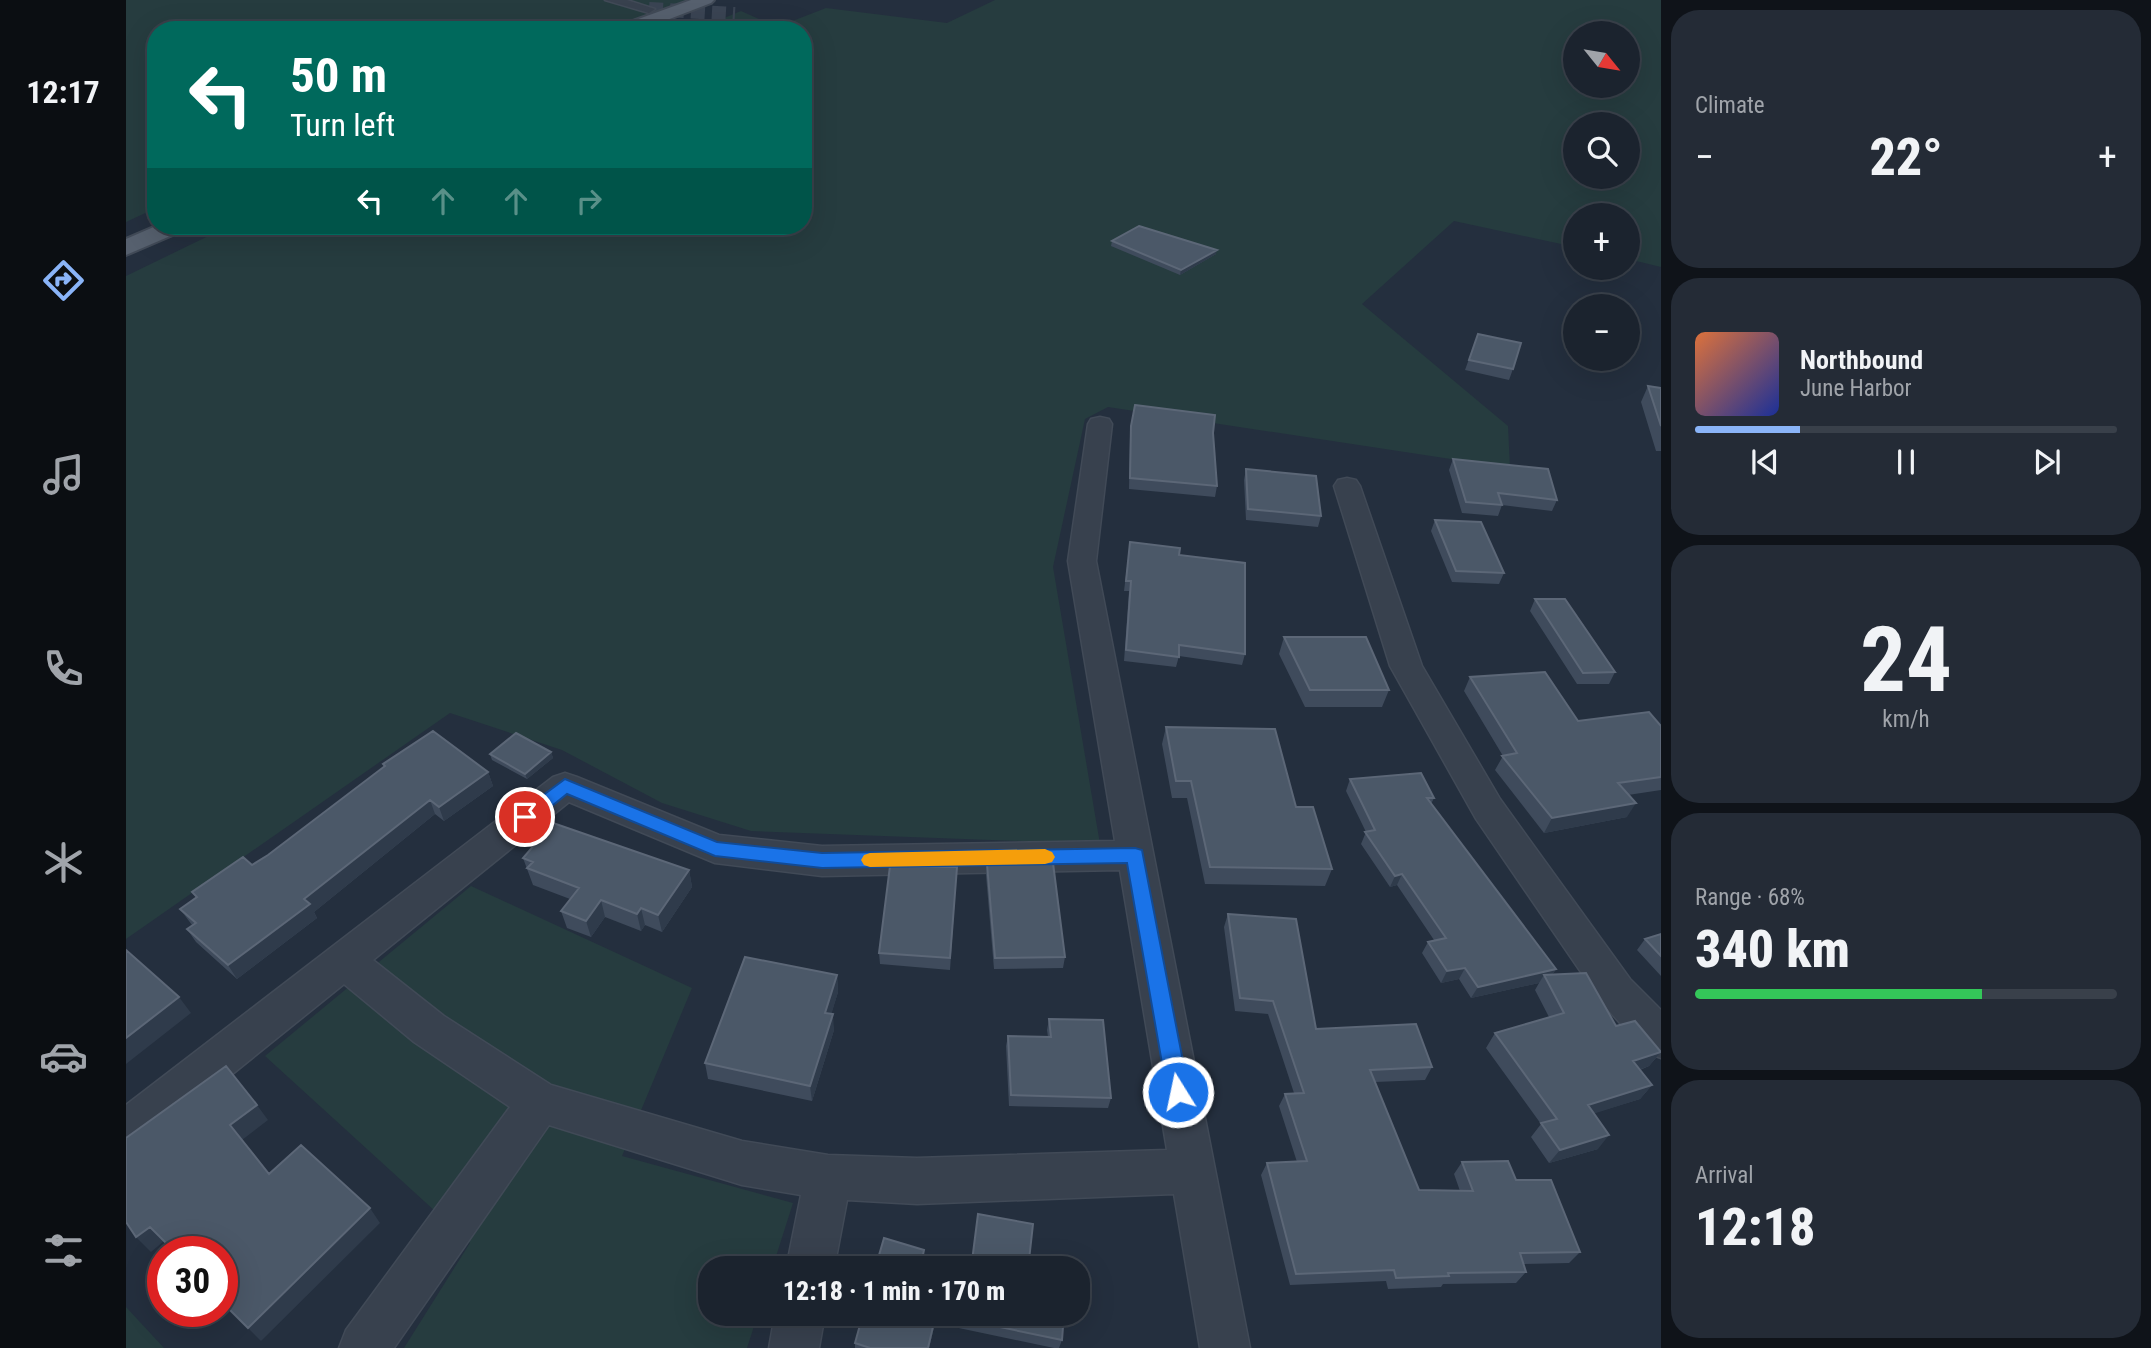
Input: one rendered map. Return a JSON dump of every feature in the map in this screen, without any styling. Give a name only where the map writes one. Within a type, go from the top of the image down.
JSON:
[{"type":"main road","points":[[649,21],[706,0]]},
{"type":"main road","points":[[679,21],[723,4]]},
{"type":"main road","points":[[126,230],[147,220]]},
{"type":"main road","points":[[126,248],[154,235]]},
{"type":"street","points":[[611,0],[649,9]]},
{"type":"street","points":[[1100,424],[1082,561],[1225,1348]]},
{"type":"street","points":[[1347,486],[1406,666],[1488,808],[1616,991],[1661,1039]]},
{"type":"street","points":[[126,1132],[565,786],[715,849],[822,861],[1135,855]]},
{"type":"street","points":[[345,961],[429,1028],[540,1102],[742,1163],[828,1177],[917,1181],[1192,1171]]},
{"type":"street","points":[[364,1348],[540,1102]]},
{"type":"street","points":[[813,1256],[828,1177]]},
{"type":"street","points":[[794,1348],[798,1326]]},
{"type":"green space","points":[[126,0],[692,0],[636,21],[147,21],[147,212],[126,222]]},
{"type":"green space","points":[[995,0],[1661,0],[1661,267],[1640,262],[1640,203],[1563,203],[1563,244],[1454,221],[1362,304],[1508,426],[1510,468],[1108,407],[1085,419],[1053,567],[1100,844],[751,831],[662,803],[562,750],[450,713],[126,939],[126,276],[210,235],[812,235],[812,21],[792,21],[826,8],[947,23]]},
{"type":"green space","points":[[741,11],[764,21],[717,21]]},
{"type":"green space","points":[[471,886],[692,988],[622,1156],[793,1203],[776,1256],[698,1256],[698,1326],[754,1326],[747,1348],[404,1348],[470,1243],[265,1056]]},
{"type":"green space","points":[[126,1307],[164,1348],[126,1348]]},
{"type":"building","points":[[1139,226],[1217,250],[1181,270],[1112,241]]},
{"type":"building","points":[[1478,334],[1521,343],[1513,369],[1469,360]]},
{"type":"building","points":[[1648,386],[1661,388],[1661,426]]},
{"type":"building","points":[[1135,405],[1215,415],[1213,433],[1217,486],[1130,478],[1131,426]]},
{"type":"building","points":[[1453,459],[1548,469],[1557,500],[1498,493],[1502,505],[1466,502]]},
{"type":"building","points":[[1246,469],[1316,476],[1321,516],[1248,509]]},
{"type":"building","points":[[1435,520],[1481,522],[1504,573],[1456,571]]},
{"type":"building","points":[[1130,542],[1180,548],[1179,555],[1245,563],[1245,654],[1179,645],[1179,657],[1126,650],[1131,581],[1126,581]]},
{"type":"building","points":[[1535,599],[1565,599],[1615,672],[1583,673]]},
{"type":"building","points":[[1284,637],[1366,637],[1389,690],[1310,690]]},
{"type":"building","points":[[1545,672],[1578,721],[1649,712],[1661,726],[1661,777],[1618,783],[1636,803],[1552,818],[1502,756],[1517,753],[1470,677]]},
{"type":"building","points":[[1166,727],[1275,729],[1296,807],[1313,807],[1332,869],[1210,867],[1191,781],[1176,781]]},
{"type":"building","points":[[433,731],[488,772],[439,807],[430,800],[304,899],[310,904],[228,965],[187,929],[196,923],[180,909],[197,897],[192,892],[243,857],[252,865],[268,855],[385,766],[383,764]]},
{"type":"building","points":[[516,733],[551,752],[525,774],[490,754]]},
{"type":"building","points":[[1421,773],[1434,798],[1427,798],[1556,969],[1478,987],[1465,968],[1447,971],[1428,942],[1446,938],[1402,874],[1395,876],[1365,832],[1375,830],[1350,779]]},
{"type":"building","points":[[553,823],[689,870],[658,915],[641,908],[637,914],[601,900],[586,921],[561,911],[579,888],[527,868],[533,862],[523,858]]},
{"type":"building","points":[[1053,863],[1065,957],[995,958],[987,864]]},
{"type":"building","points":[[890,866],[957,867],[950,958],[879,953]]},
{"type":"building","points":[[1228,914],[1296,919],[1316,1029],[1416,1024],[1432,1067],[1370,1070],[1419,1190],[1473,1191],[1462,1162],[1508,1161],[1516,1180],[1551,1180],[1580,1252],[1520,1253],[1526,1272],[1448,1273],[1449,1276],[1396,1278],[1394,1270],[1296,1274],[1267,1163],[1307,1161],[1285,1094],[1304,1093],[1273,1001],[1240,998]]},
{"type":"building","points":[[1661,934],[1661,956],[1645,939]]},
{"type":"building","points":[[126,950],[179,997],[126,1038]]},
{"type":"building","points":[[745,957],[837,975],[825,1013],[833,1014],[810,1086],[705,1063]]},
{"type":"building","points":[[1586,973],[1616,1026],[1635,1021],[1661,1052],[1633,1061],[1652,1085],[1588,1105],[1609,1135],[1560,1150],[1541,1123],[1557,1119],[1495,1033],[1564,1013],[1544,975]]},
{"type":"building","points":[[1049,1019],[1103,1020],[1111,1098],[1011,1095],[1008,1036],[1051,1037]]},
{"type":"building","points":[[226,1066],[257,1105],[230,1125],[269,1174],[301,1145],[370,1208],[248,1328],[238,1318],[238,1236],[159,1236],[150,1227],[136,1237],[126,1222],[126,1138]]},
{"type":"building","points":[[978,1214],[1033,1224],[1029,1256],[973,1256]]},
{"type":"building","points":[[884,1238],[924,1250],[923,1256],[879,1256]]},
{"type":"building","points":[[860,1326],[933,1326],[928,1348],[870,1348],[855,1343]]},
{"type":"building","points":[[995,1326],[1063,1326],[1062,1340]]},
{"type":"tunnel","points":[[649,9],[735,14]]},
{"type":"slow traffic","points":[[870,860],[1045,857]]},
{"type":"route","points":[[525,817],[565,786],[715,849],[822,861],[1135,855],[1178,1092]]}]
